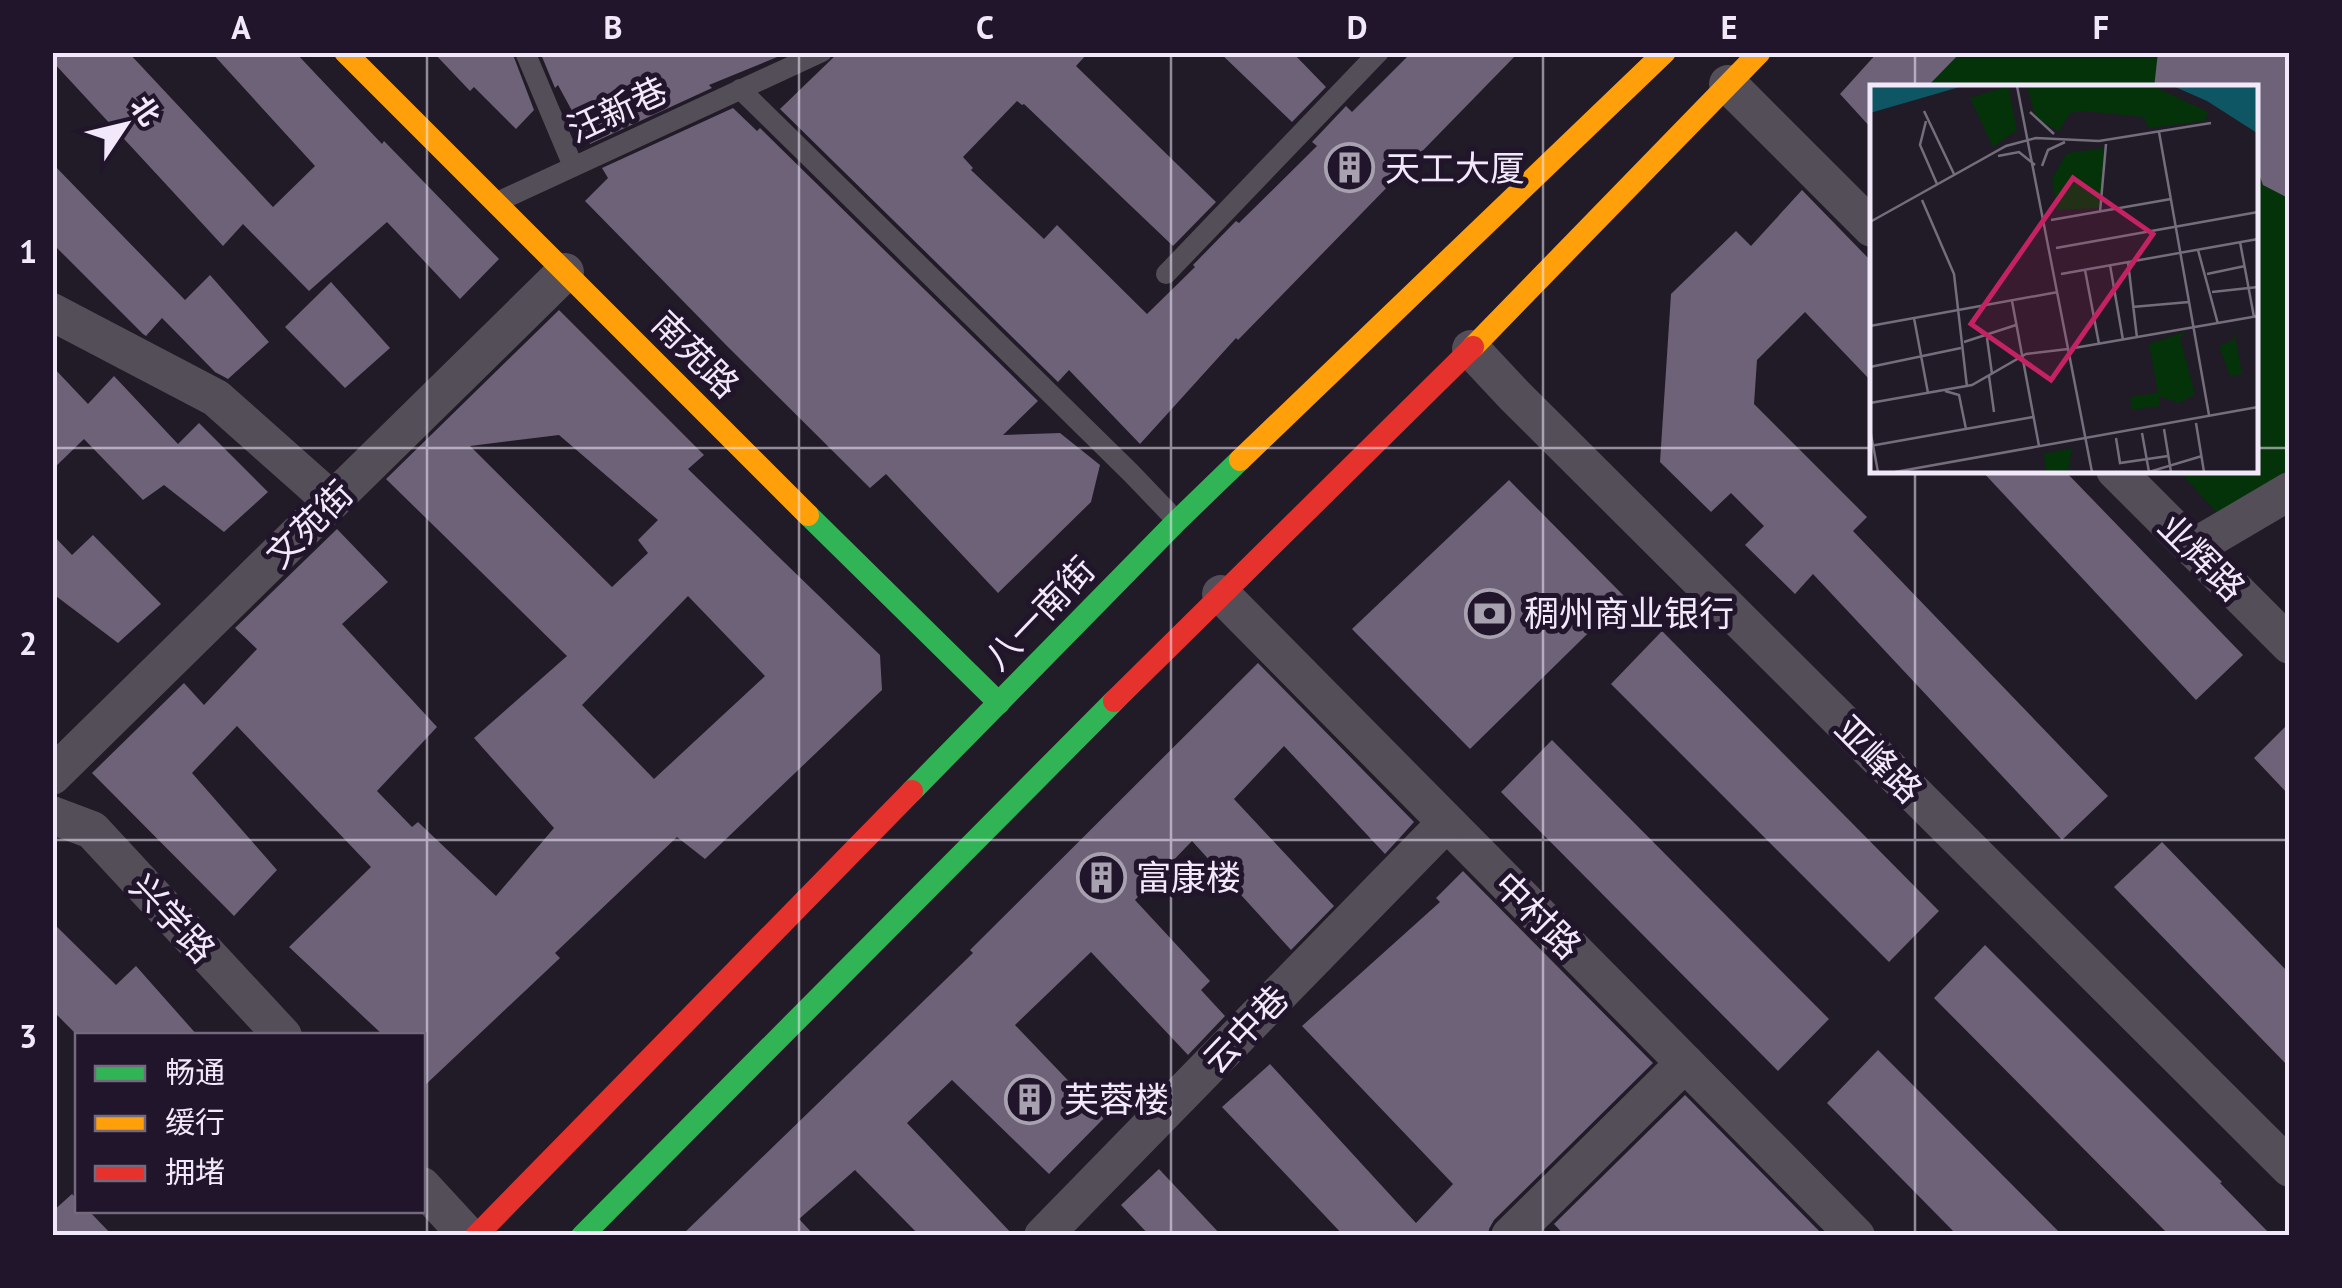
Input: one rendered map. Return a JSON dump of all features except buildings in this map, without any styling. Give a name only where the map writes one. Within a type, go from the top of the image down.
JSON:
[{"type":"main road","name":"南苑路","points":[[346,52],[999,703]]},
{"type":"main road","name":"八一南街","points":[[476,1236],[1177,521],[1635,70],[1665,52]]},
{"type":"main road","points":[[582,1236],[1221,594],[1471,349],[1760,52]]},
{"type":"street","points":[[1728,84],[1870,226]]},
{"type":"street","name":"文苑街","points":[[52,776],[565,272]]},
{"type":"street","points":[[52,312],[216,398],[332,501]]},
{"type":"street","name":"亚峰路","points":[[1471,349],[2290,1168]]},
{"type":"street","name":"业辉路","points":[[2117,472],[2290,645]]},
{"type":"street","points":[[2193,548],[2290,490]]},
{"type":"street","name":"中村路","points":[[1221,594],[1849,1233]]},
{"type":"street","name":"兴学路","points":[[52,815],[92,830],[279,1033]]},
{"type":"street","name":"云中巷","points":[[1043,1236],[1446,823]]},
{"type":"street","points":[[1510,1236],[1685,1063]]},
{"type":"street","points":[[425,1189],[468,1236]]},
{"type":"lane","points":[[524,52],[572,166]]},
{"type":"lane","name":"汪新巷","points":[[495,202],[822,52]]},
{"type":"lane","points":[[1166,274],[1379,52]]},
{"type":"lane","points":[[740,88],[1177,521]]},
{"type":"green space","points":[[1904,52],[2289,53],[2289,470],[2218,514],[2180,472],[2257,472],[2257,85],[1904,85]]},
{"type":"traffic: fast","points":[[912,791],[1240,460]]},
{"type":"traffic: fast","points":[[808,515],[999,703]]},
{"type":"traffic: fast","points":[[582,1236],[1114,701]]},
{"type":"traffic: slow","points":[[345,52],[808,515]]},
{"type":"traffic: slow","points":[[1240,460],[1665,52]]},
{"type":"traffic: slow","points":[[1473,347],[1760,52]]},
{"type":"traffic: jam","points":[[1114,701],[1473,347]]},
{"type":"traffic: jam","points":[[476,1236],[912,791]]},
{"type":"place","name":"天工大厦","points":[[1350,168]]},
{"type":"place","name":"稠州商业银行","points":[[1489,613]]},
{"type":"place","name":"富康楼","points":[[1101,877]]},
{"type":"place","name":"芙蓉楼","points":[[1029,1099]]}]
